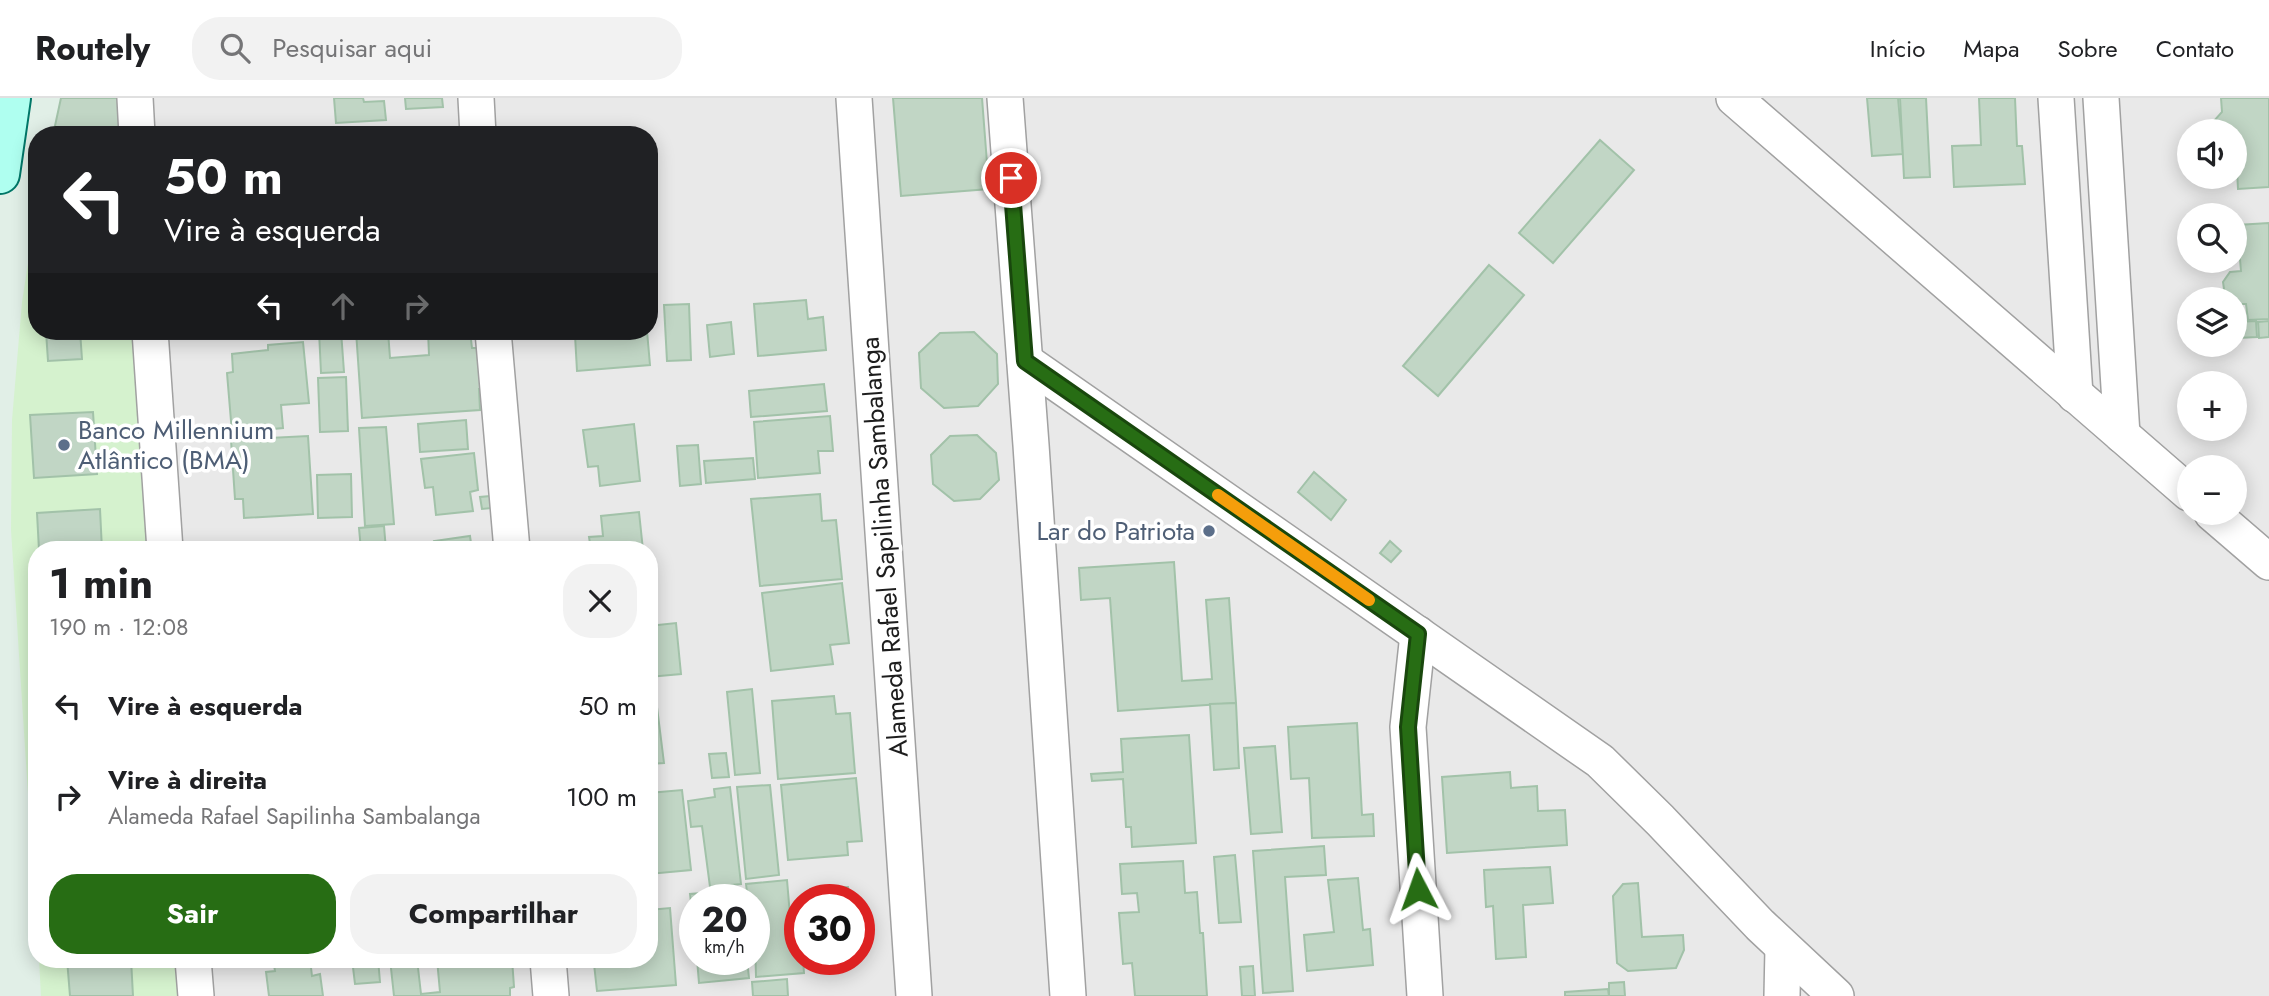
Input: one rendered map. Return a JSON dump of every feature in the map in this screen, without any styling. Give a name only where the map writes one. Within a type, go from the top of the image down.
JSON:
[{"type":"main road","points":[[0,174],[11,98]]},
{"type":"street","points":[[135,98],[137,126]]},
{"type":"street","points":[[476,98],[478,126]]},
{"type":"street","name":"Alameda Rafael Sapilinha Sambalanga","points":[[854,98],[914,996]]},
{"type":"street","points":[[1005,98],[1068,996]]},
{"type":"street","points":[[1734,98],[2177,483]]},
{"type":"street","points":[[2056,98],[2075,395]]},
{"type":"street","points":[[2101,98],[2122,435]]},
{"type":"street","points":[[151,340],[164,541]]},
{"type":"street","points":[[494,340],[511,541]]},
{"type":"street","points":[[1025,361],[1600,761],[1783,948],[1836,996]]},
{"type":"street","points":[[2226,525],[2269,562]]},
{"type":"street","points":[[1418,634],[1408,727],[1425,996]]},
{"type":"street","points":[[1782,996],[1783,948]]},
{"type":"street","points":[[194,968],[196,996]]},
{"type":"street","points":[[549,968],[551,996]]},
{"type":"shaded area","name":"Lar do Patriota","points":[[124,98],[2269,98],[2269,996],[181,996],[179,968],[658,968],[658,541],[150,541],[138,340],[658,340],[658,126],[126,126]]},
{"type":"shaded area","points":[[28,263],[28,340],[138,340],[150,541],[28,541],[28,794],[11,530],[12,420]]},
{"type":"shaded area","points":[[39,968],[179,968],[181,996],[41,996]]},
{"type":"building","points":[[61,98],[122,98],[124,126],[55,126]]},
{"type":"building","points":[[334,98],[363,98],[364,102],[384,101],[386,120],[336,123]]},
{"type":"building","points":[[405,98],[442,98],[443,107],[406,109]]},
{"type":"building","points":[[893,98],[982,98],[989,189],[901,196]]},
{"type":"building","points":[[1867,98],[1898,98],[1903,154],[1872,156]]},
{"type":"building","points":[[1900,98],[1926,98],[1930,177],[1904,178]]},
{"type":"building","points":[[1979,98],[2015,98],[2017,146],[2022,146],[2025,184],[1954,187],[1952,146],[1981,145]]},
{"type":"building","points":[[2221,98],[2269,98],[2269,187],[2247,188],[2247,119],[2216,119],[2222,112]]},
{"type":"building","points":[[1600,140],[1634,170],[1553,263],[1519,233]]},
{"type":"building","points":[[2269,223],[2269,319],[2248,320],[2247,287],[2224,287],[2223,282],[2229,273],[2247,273],[2247,224]]},
{"type":"building","points":[[1489,265],[1524,295],[1438,396],[1403,366]]},
{"type":"building","points":[[806,300],[808,319],[823,317],[826,350],[758,356],[754,304]]},
{"type":"building","points":[[689,304],[691,360],[667,361],[664,305]]},
{"type":"building","points":[[2247,321],[2256,321],[2257,337],[2247,338]]},
{"type":"building","points":[[2269,321],[2269,337],[2259,338],[2258,322]]},
{"type":"building","points":[[731,322],[734,354],[710,357],[707,325]]},
{"type":"building","points":[[974,332],[997,354],[998,384],[978,406],[944,408],[921,388],[919,353],[940,333]]},
{"type":"building","points":[[47,340],[81,340],[82,359],[48,361]]},
{"type":"building","points":[[319,340],[342,340],[344,372],[321,373]]},
{"type":"building","points":[[357,340],[389,340],[390,358],[429,355],[428,340],[471,340],[472,348],[479,348],[482,389],[479,389],[480,410],[362,418]]},
{"type":"building","points":[[575,340],[648,340],[650,365],[577,371]]},
{"type":"building","points":[[303,342],[309,403],[281,405],[283,428],[232,433],[227,373],[233,372],[232,354],[268,350],[268,345]]},
{"type":"building","points":[[346,377],[348,431],[320,432],[318,378]]},
{"type":"building","points":[[824,384],[827,411],[751,417],[749,391]]},
{"type":"building","points":[[93,412],[97,474],[34,478],[30,415]]},
{"type":"building","points":[[830,416],[833,451],[818,451],[820,473],[758,478],[754,422]]},
{"type":"building","points":[[466,420],[468,449],[420,452],[418,424]]},
{"type":"building","points":[[634,424],[640,481],[600,486],[598,466],[588,467],[583,430]]},
{"type":"building","points":[[386,427],[394,524],[365,526],[359,428]]},
{"type":"building","points":[[977,435],[996,453],[999,480],[980,499],[954,501],[933,484],[931,455],[950,436]]},
{"type":"building","points":[[308,436],[313,514],[244,518],[243,499],[235,499],[231,440]]},
{"type":"building","points":[[698,445],[701,484],[680,486],[677,446]]},
{"type":"building","points":[[474,453],[478,490],[470,492],[473,511],[436,515],[433,487],[425,488],[421,459]]},
{"type":"building","points":[[753,458],[755,479],[706,483],[704,461]]},
{"type":"building","points":[[1314,472],[1346,500],[1331,520],[1298,492]]},
{"type":"building","points":[[351,474],[352,517],[318,518],[317,475]]},
{"type":"building","points":[[820,494],[822,521],[836,520],[842,579],[760,586],[751,499]]},
{"type":"building","points":[[501,495],[502,507],[482,509],[480,497]]},
{"type":"building","points":[[100,509],[102,541],[39,541],[37,513]]},
{"type":"building","points":[[639,512],[642,541],[590,541],[589,537],[603,536],[601,516]]},
{"type":"building","points":[[384,526],[385,541],[360,541],[359,528]]},
{"type":"building","points":[[470,536],[471,541],[434,541]]},
{"type":"building","points":[[1390,541],[1401,551],[1391,562],[1380,553]]},
{"type":"building","points":[[1174,562],[1182,681],[1212,679],[1206,600],[1229,598],[1236,703],[1118,711],[1110,598],[1081,600],[1079,568]]},
{"type":"building","points":[[842,583],[849,643],[830,645],[833,664],[771,671],[762,593]]},
{"type":"building","points":[[676,623],[681,674],[658,676],[658,625]]},
{"type":"building","points":[[752,689],[760,773],[735,775],[727,692]]},
{"type":"building","points":[[834,696],[836,714],[850,713],[855,773],[778,779],[772,701]]},
{"type":"building","points":[[1236,703],[1239,768],[1214,770],[1210,704]]},
{"type":"building","points":[[658,715],[664,763],[658,763]]},
{"type":"building","points":[[1357,723],[1362,815],[1373,814],[1374,836],[1312,838],[1309,778],[1291,779],[1288,727]]},
{"type":"building","points":[[1189,735],[1196,843],[1132,847],[1131,827],[1126,827],[1123,779],[1092,781],[1091,774],[1123,772],[1121,739]]},
{"type":"building","points":[[1275,746],[1282,832],[1251,834],[1244,748]]},
{"type":"building","points":[[726,753],[729,777],[712,778],[709,754]]},
{"type":"building","points":[[1510,772],[1511,788],[1537,786],[1538,811],[1565,810],[1567,845],[1447,853],[1442,777]]},
{"type":"building","points":[[856,778],[862,841],[847,842],[848,855],[788,860],[781,785]]},
{"type":"building","points":[[770,785],[779,875],[746,879],[737,787]]},
{"type":"building","points":[[730,787],[741,884],[710,884],[702,826],[691,827],[688,801],[715,797],[714,789]]},
{"type":"building","points":[[682,790],[691,870],[658,873],[658,792]]},
{"type":"building","points":[[1324,846],[1326,875],[1285,877],[1293,991],[1263,993],[1253,851]]},
{"type":"building","points":[[1235,855],[1241,922],[1219,923],[1214,857]]},
{"type":"building","points":[[1183,861],[1185,893],[1197,892],[1207,996],[1135,996],[1132,963],[1123,964],[1119,913],[1139,912],[1137,893],[1122,894],[1120,864]]},
{"type":"building","points":[[1550,867],[1553,903],[1523,905],[1526,957],[1496,959],[1493,906],[1486,907],[1484,870]]},
{"type":"building","points":[[1358,878],[1363,930],[1370,929],[1373,965],[1307,971],[1304,935],[1334,932],[1328,880]]},
{"type":"building","points":[[787,880],[787,884],[784,884],[784,975],[756,977],[770,975],[770,884],[746,884]]},
{"type":"building","points":[[1638,883],[1642,937],[1683,935],[1684,950],[1676,968],[1628,971],[1617,963],[1613,896],[1623,884]]},
{"type":"building","points":[[670,908],[676,985],[597,991],[594,968],[658,968],[658,909]]},
{"type":"building","points":[[1253,966],[1255,996],[1242,996],[1240,967]]},
{"type":"building","points":[[68,968],[131,968],[133,996],[70,996]]},
{"type":"building","points":[[274,968],[311,968],[312,976],[320,974],[323,996],[269,996],[266,972],[275,971]]},
{"type":"building","points":[[353,968],[379,968],[380,982],[355,984]]},
{"type":"building","points":[[391,968],[418,968],[421,994],[440,992],[438,968],[513,968],[514,987],[510,988],[510,996],[394,996]]},
{"type":"building","points":[[698,975],[749,975],[749,978],[699,983]]},
{"type":"building","points":[[787,979],[788,996],[753,996],[752,982]]},
{"type":"building","points":[[1624,982],[1625,996],[1609,996],[1609,983]]},
{"type":"building","points":[[1608,989],[1609,996],[1565,996],[1565,992]]},
{"type":"slow traffic","points":[[1218,495],[1369,600]]},
{"type":"place","name":"Banco Millennium Atlântico (BMA)","points":[[64,445]]},
{"type":"place","name":"Lar do Patriota","points":[[1209,531]]},
{"type":"route","points":[[1011,178],[1025,361],[1418,634],[1408,727],[1418,889]]}]
